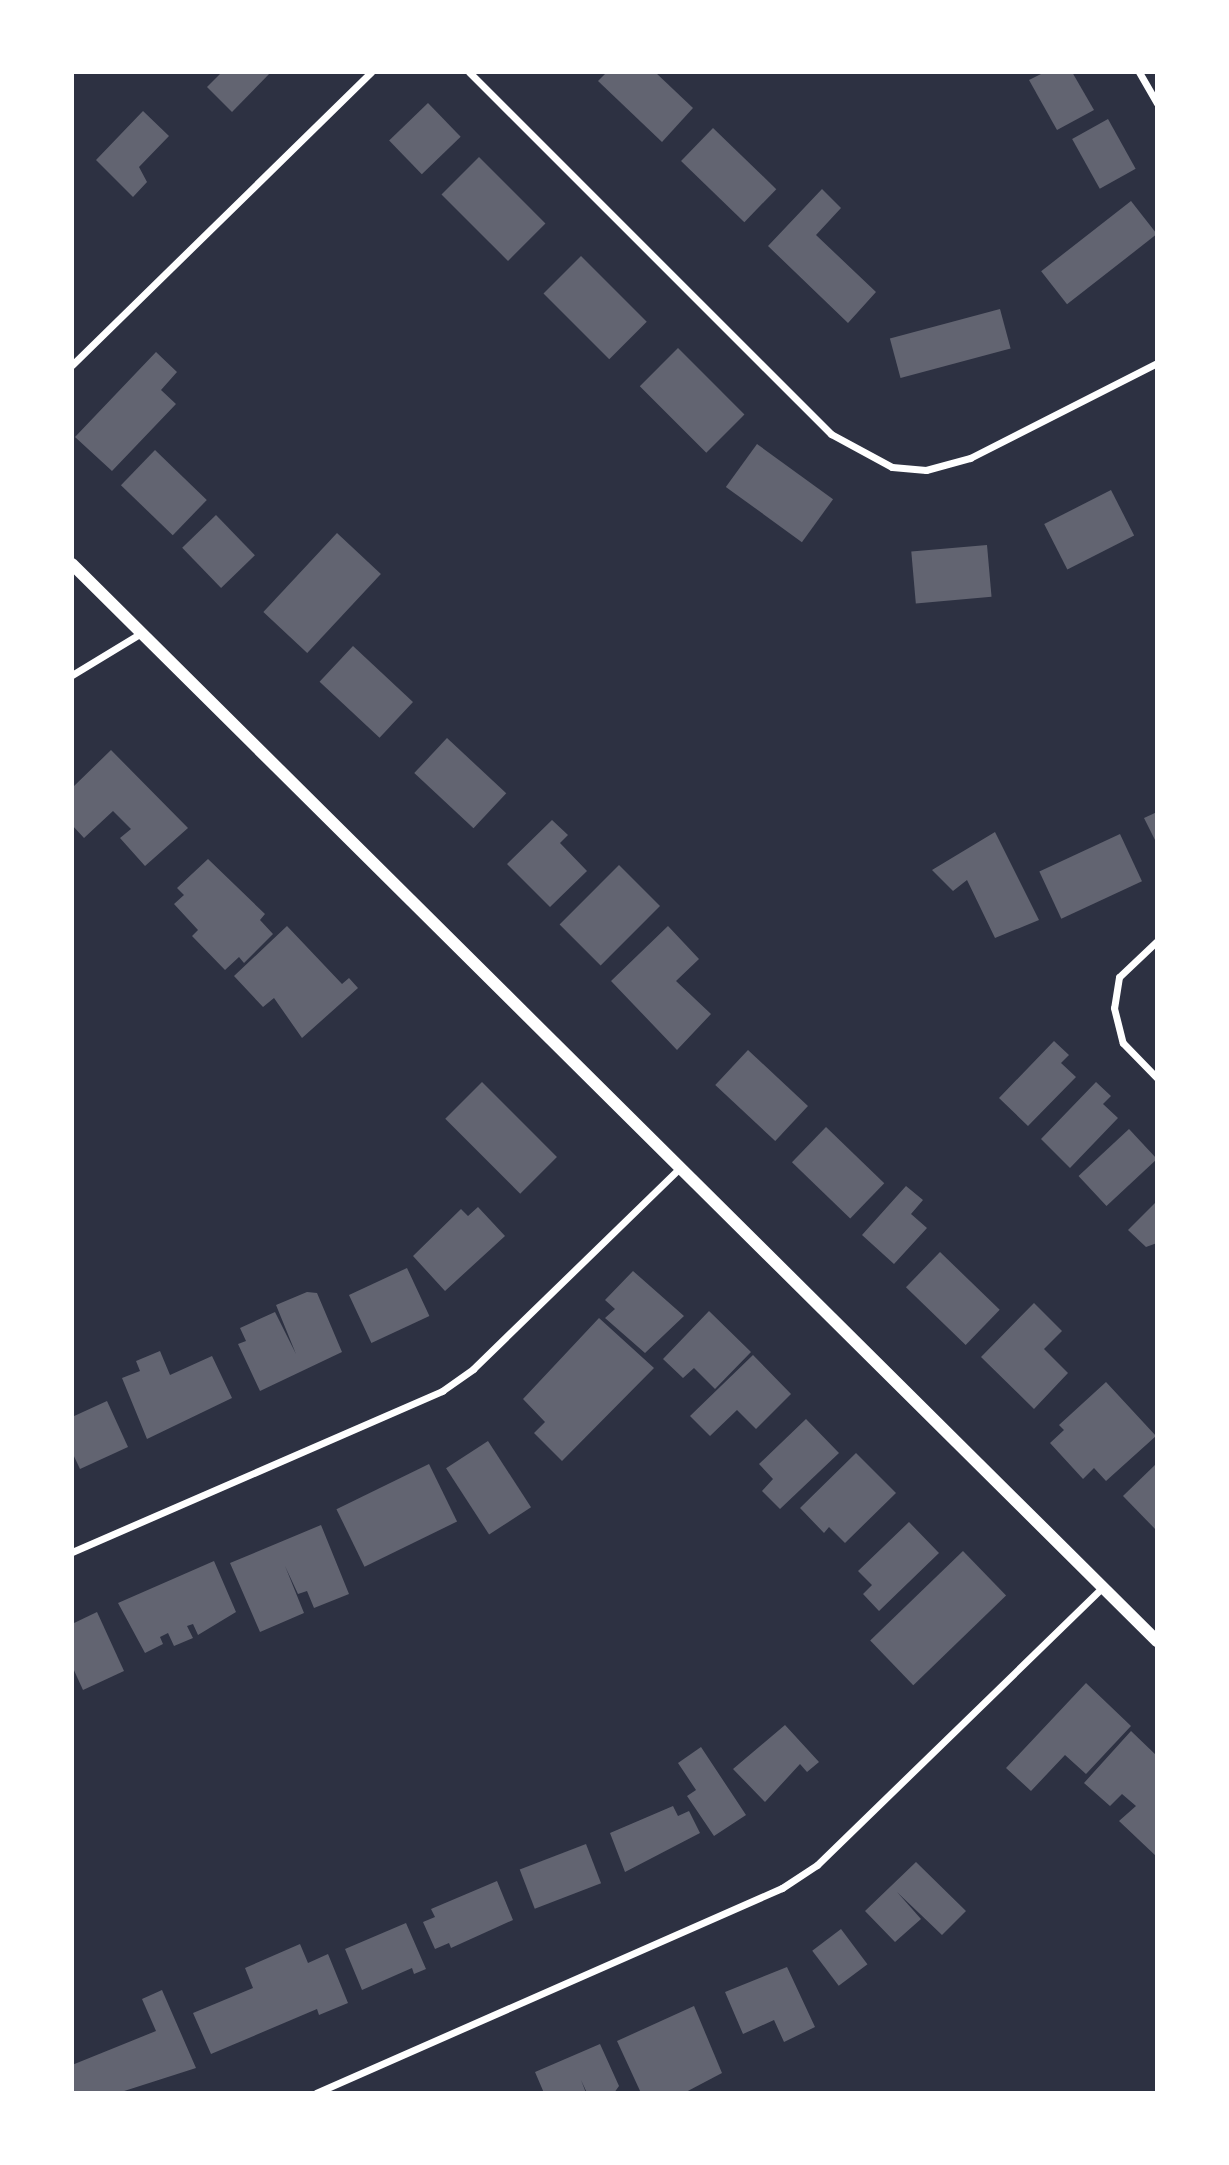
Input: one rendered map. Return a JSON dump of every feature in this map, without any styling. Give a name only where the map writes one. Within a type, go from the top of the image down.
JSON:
[{"type":"street","points":[[72,365],[371,72]]},
{"type":"street","points":[[469,72],[831,434],[892,467],[926,470],[970,458],[1157,363]]},
{"type":"street","points":[[1139,72],[1157,103]]},
{"type":"street","points":[[72,564],[1157,1641]]},
{"type":"street","points":[[72,675],[141,633]]},
{"type":"street","points":[[1157,941],[1119,977],[1114,1008],[1123,1043],[1157,1078]]},
{"type":"street","points":[[72,1552],[442,1391],[474,1369],[680,1168]]},
{"type":"street","points":[[316,2093],[794,1880],[1103,1587]]},
{"type":"building","points":[[222,72],[271,72],[232,112],[207,87]]},
{"type":"building","points":[[607,72],[655,72],[693,108],[662,142],[598,81]]},
{"type":"building","points":[[1045,72],[1072,72],[1094,110],[1057,130],[1029,80]]},
{"type":"building","points":[[428,103],[461,137],[422,174],[389,141]]},
{"type":"building","points":[[143,111],[169,136],[139,167],[147,182],[133,197],[96,160]]},
{"type":"building","points":[[1108,119],[1136,169],[1100,189],[1072,139]]},
{"type":"building","points":[[713,128],[776,189],[744,222],[681,161]]},
{"type":"building","points":[[479,157],[545,223],[508,261],[442,194]]},
{"type":"building","points":[[822,189],[841,208],[816,235],[876,292],[848,323],[768,246]]},
{"type":"building","points":[[1131,201],[1157,234],[1067,304],[1041,271]]},
{"type":"building","points":[[581,256],[647,322],[609,359],[544,293]]},
{"type":"building","points":[[1000,309],[1011,349],[900,378],[890,339]]},
{"type":"building","points":[[678,348],[744,414],[706,453],[640,386]]},
{"type":"building","points":[[156,352],[177,372],[161,390],[176,404],[112,471],[75,437]]},
{"type":"building","points":[[757,444],[833,499],[802,542],[726,487]]},
{"type":"building","points":[[155,450],[207,500],[173,535],[121,485]]},
{"type":"building","points":[[1111,490],[1134,535],[1067,569],[1044,524]]},
{"type":"building","points":[[216,515],[255,555],[221,588],[182,548]]},
{"type":"building","points":[[337,533],[381,574],[307,653],[263,612]]},
{"type":"building","points":[[987,545],[992,597],[916,603],[911,552]]},
{"type":"building","points":[[353,646],[413,702],[380,738],[320,682]]},
{"type":"building","points":[[447,738],[506,793],[474,828],[414,773]]},
{"type":"building","points":[[111,750],[188,828],[145,866],[120,838],[131,829],[113,811],[84,838],[72,825],[72,788]]},
{"type":"building","points":[[1157,812],[1157,844],[1144,818]]},
{"type":"building","points":[[552,820],[568,835],[560,843],[587,871],[550,907],[507,864]]},
{"type":"building","points":[[995,832],[1039,920],[995,938],[967,880],[953,891],[932,870]]},
{"type":"building","points":[[1120,834],[1142,881],[1061,919],[1039,872]]},
{"type":"building","points":[[208,859],[265,914],[260,920],[273,934],[244,963],[239,957],[225,970],[192,936],[198,930],[174,904],[184,895],[177,888]]},
{"type":"building","points":[[619,865],[660,906],[601,965],[560,924]]},
{"type":"building","points":[[287,926],[342,984],[349,978],[358,988],[302,1038],[274,998],[263,1007],[234,976]]},
{"type":"building","points":[[668,926],[699,959],[676,981],[711,1014],[677,1050],[611,981]]},
{"type":"building","points":[[1054,1041],[1069,1055],[1061,1063],[1076,1077],[1028,1126],[999,1098]]},
{"type":"building","points":[[748,1050],[808,1106],[775,1141],[715,1085]]},
{"type":"building","points":[[482,1082],[557,1157],[520,1194],[445,1119]]},
{"type":"building","points":[[1096,1082],[1111,1096],[1103,1104],[1118,1118],[1070,1168],[1041,1139]]},
{"type":"building","points":[[826,1127],[884,1183],[850,1219],[792,1162]]},
{"type":"building","points":[[1129,1129],[1157,1159],[1106,1206],[1079,1176]]},
{"type":"building","points":[[906,1186],[923,1200],[911,1214],[927,1228],[894,1264],[862,1235]]},
{"type":"building","points":[[1157,1201],[1157,1243],[1146,1247],[1128,1230]]},
{"type":"building","points":[[478,1207],[505,1236],[445,1291],[413,1256],[461,1209],[468,1216]]},
{"type":"building","points":[[940,1252],[1000,1310],[966,1345],[906,1287]]},
{"type":"building","points":[[407,1268],[429,1316],[371,1343],[349,1295]]},
{"type":"building","points":[[633,1271],[684,1316],[645,1353],[605,1318],[615,1309],[605,1300]]},
{"type":"building","points":[[307,1292],[317,1293],[342,1352],[260,1391],[238,1344],[246,1341],[240,1328],[275,1312],[296,1354],[276,1305]]},
{"type":"building","points":[[1034,1303],[1062,1331],[1044,1349],[1068,1373],[1034,1409],[981,1357]]},
{"type":"building","points":[[709,1311],[751,1352],[715,1389],[694,1368],[683,1378],[663,1359]]},
{"type":"building","points":[[599,1318],[654,1368],[562,1461],[534,1433],[545,1422],[523,1399]]},
{"type":"building","points":[[160,1351],[170,1375],[212,1356],[232,1398],[147,1439],[122,1378],[140,1371],[136,1361]]},
{"type":"building","points":[[753,1355],[791,1394],[756,1429],[737,1410],[710,1436],[690,1416]]},
{"type":"building","points":[[1106,1382],[1156,1436],[1106,1481],[1094,1468],[1083,1479],[1050,1443],[1064,1430],[1059,1425]]},
{"type":"building","points":[[107,1401],[128,1447],[80,1469],[72,1452],[72,1417]]},
{"type":"building","points":[[806,1419],[839,1453],[780,1509],[762,1491],[773,1479],[759,1464]]},
{"type":"building","points":[[488,1441],[531,1507],[489,1534],[446,1468]]},
{"type":"building","points":[[856,1453],[896,1493],[845,1543],[829,1527],[824,1533],[800,1508]]},
{"type":"building","points":[[1157,1463],[1157,1531],[1123,1496]]},
{"type":"building","points":[[429,1464],[457,1522],[364,1567],[336,1509]]},
{"type":"building","points":[[909,1522],[939,1553],[879,1611],[863,1594],[872,1585],[858,1571]]},
{"type":"building","points":[[321,1525],[349,1594],[314,1608],[307,1591],[298,1594],[285,1566],[304,1613],[260,1632],[230,1563]]},
{"type":"building","points":[[963,1551],[1006,1596],[913,1685],[870,1641]]},
{"type":"building","points":[[214,1561],[236,1612],[198,1635],[193,1624],[187,1626],[193,1638],[174,1646],[168,1633],[160,1637],[163,1644],[145,1653],[118,1603]]},
{"type":"building","points":[[97,1612],[124,1671],[83,1690],[72,1666],[72,1624]]},
{"type":"building","points":[[1086,1683],[1131,1726],[1086,1774],[1065,1755],[1031,1791],[1006,1768]]},
{"type":"building","points":[[785,1725],[819,1762],[807,1772],[800,1764],[765,1802],[733,1769]]},
{"type":"building","points":[[1131,1731],[1157,1756],[1157,1857],[1119,1821],[1136,1806],[1122,1794],[1110,1806],[1084,1783]]},
{"type":"building","points":[[701,1747],[746,1815],[714,1836],[687,1796],[696,1790],[678,1763]]},
{"type":"building","points":[[673,1806],[678,1816],[689,1811],[700,1833],[625,1872],[610,1833]]},
{"type":"building","points":[[586,1844],[601,1883],[535,1909],[520,1869]]},
{"type":"building","points":[[916,1862],[966,1911],[942,1935],[897,1892],[921,1919],[895,1942],[865,1911]]},
{"type":"building","points":[[497,1881],[513,1920],[451,1948],[449,1943],[435,1949],[423,1922],[435,1917],[431,1909]]},
{"type":"building","points":[[406,1923],[426,1969],[414,1974],[412,1968],[362,1990],[345,1949]]},
{"type":"building","points":[[841,1929],[867,1964],[839,1986],[812,1951]]},
{"type":"building","points":[[300,1944],[308,1963],[328,1954],[348,2003],[319,2015],[317,2009],[211,2054],[193,2013],[253,1988],[245,1968]]},
{"type":"building","points":[[787,1967],[815,2027],[784,2042],[774,2020],[743,2034],[725,1992]]},
{"type":"building","points":[[162,1990],[196,2068],[118,2093],[72,2093],[72,2065],[156,2031],[142,1999]]},
{"type":"building","points":[[694,2006],[722,2073],[684,2093],[641,2093],[617,2041]]},
{"type":"building","points":[[600,2044],[619,2086],[614,2093],[587,2093],[581,2080],[586,2093],[544,2093],[535,2072]]}]
